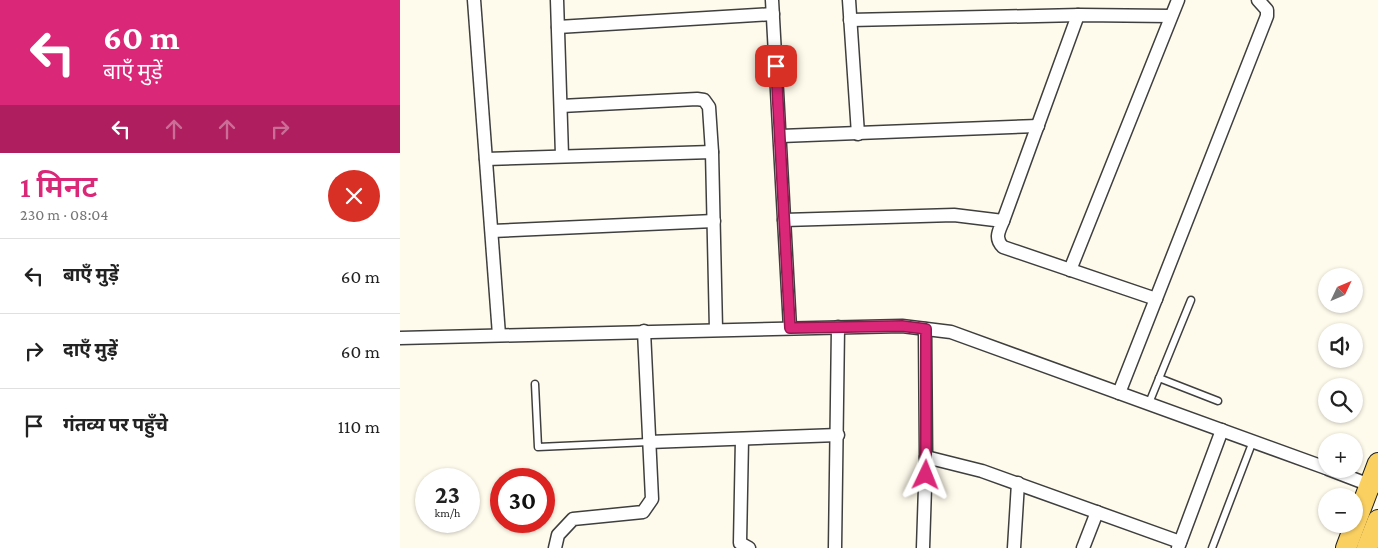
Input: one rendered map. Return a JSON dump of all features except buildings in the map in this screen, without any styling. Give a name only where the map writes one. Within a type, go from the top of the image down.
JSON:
[{"type":"main road","points":[[1346,548],[1376,475]]},
{"type":"main road","points":[[1367,548],[1378,520]]},
{"type":"street","points":[[474,0],[499,335]]},
{"type":"street","points":[[557,0],[562,155]]},
{"type":"street","points":[[772,0],[790,328]]},
{"type":"street","points":[[849,0],[858,134]]},
{"type":"street","points":[[1070,270],[1178,0]]},
{"type":"street","points":[[1120,393],[1267,16],[1266,10],[1258,0]]},
{"type":"street","points":[[558,27],[773,14]]},
{"type":"street","points":[[850,20],[1078,15],[1170,16]]},
{"type":"street","points":[[1078,15],[997,235],[998,242],[1003,246],[1156,299]]},
{"type":"street","points":[[561,106],[697,99],[704,100],[709,107],[712,152],[716,330]]},
{"type":"street","points":[[780,136],[1038,126]]},
{"type":"street","points":[[486,159],[562,155],[712,152]]},
{"type":"street","points":[[784,220],[954,215],[1003,220]]},
{"type":"street","points":[[492,231],[714,221]]},
{"type":"street","points":[[400,338],[902,326],[951,332],[1318,465]]},
{"type":"street","points":[[835,548],[838,327]]},
{"type":"street","points":[[923,548],[926,457],[926,329]]},
{"type":"street","points":[[555,548],[558,535],[573,519],[643,512],[652,499],[644,331]]},
{"type":"street","points":[[926,457],[1018,483],[1179,545],[1222,430]]},
{"type":"street","points":[[649,442],[838,435]]},
{"type":"street","points":[[742,439],[740,544],[749,548]]},
{"type":"street","points":[[1363,473],[1376,475]]},
{"type":"street","points":[[1014,548],[1018,483]]},
{"type":"street","points":[[1083,548],[1097,512]]},
{"type":"lane","points":[[1149,403],[1191,300]]},
{"type":"lane","points":[[1159,378],[1218,401]]},
{"type":"lane","points":[[535,384],[538,447],[649,442]]},
{"type":"lane","points":[[1212,548],[1253,441]]},
{"type":"route","points":[[776,66],[790,328],[902,326],[926,329],[926,475]]}]
